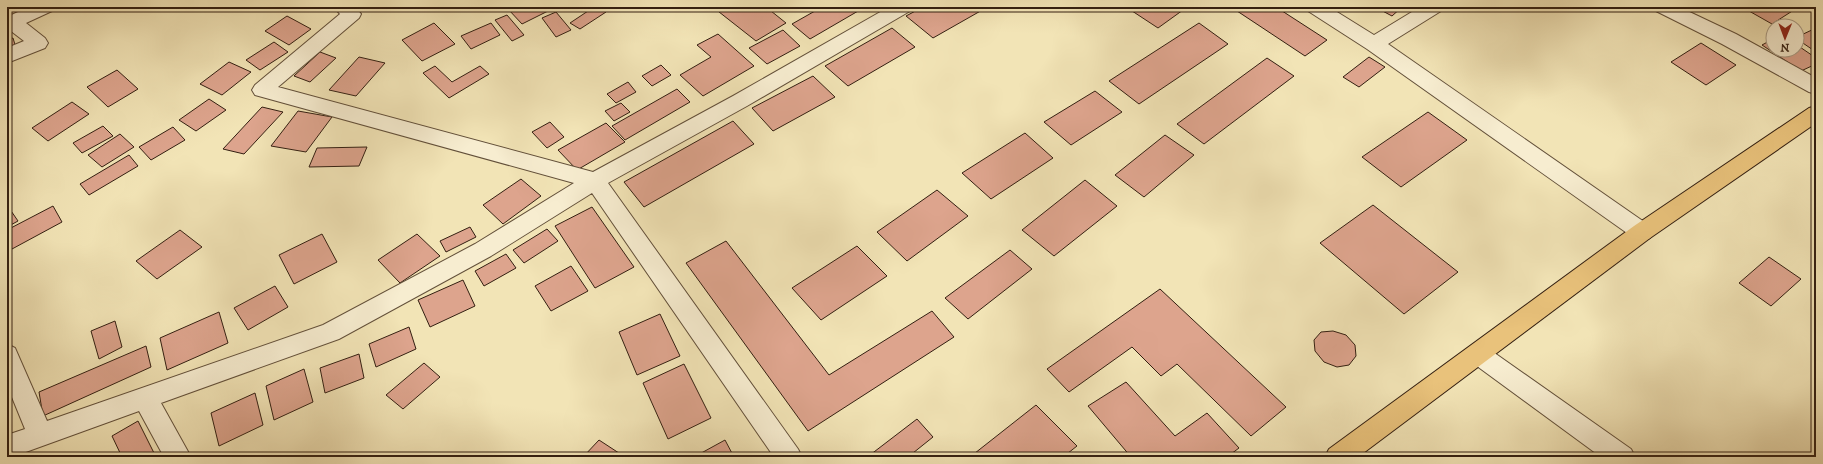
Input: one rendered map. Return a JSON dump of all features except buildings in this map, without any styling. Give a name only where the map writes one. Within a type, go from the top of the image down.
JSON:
[{"type":"main road","points":[[1338,457],[1642,232],[1816,113]]},
{"type":"street","points":[[7,56],[38,43],[12,22],[45,7]]},
{"type":"street","points":[[342,7],[352,14],[262,90],[595,181],[790,457]]},
{"type":"street","points":[[7,447],[331,332],[483,250],[595,181],[740,101],[903,7]]},
{"type":"street","points":[[1314,7],[1374,44],[1642,232]]},
{"type":"street","points":[[1374,44],[1434,7]]},
{"type":"street","points":[[1663,7],[1729,39],[1816,87]]},
{"type":"street","points":[[1478,354],[1622,457]]},
{"type":"street","points":[[7,355],[40,435]]},
{"type":"street","points":[[145,399],[178,457]]}]
